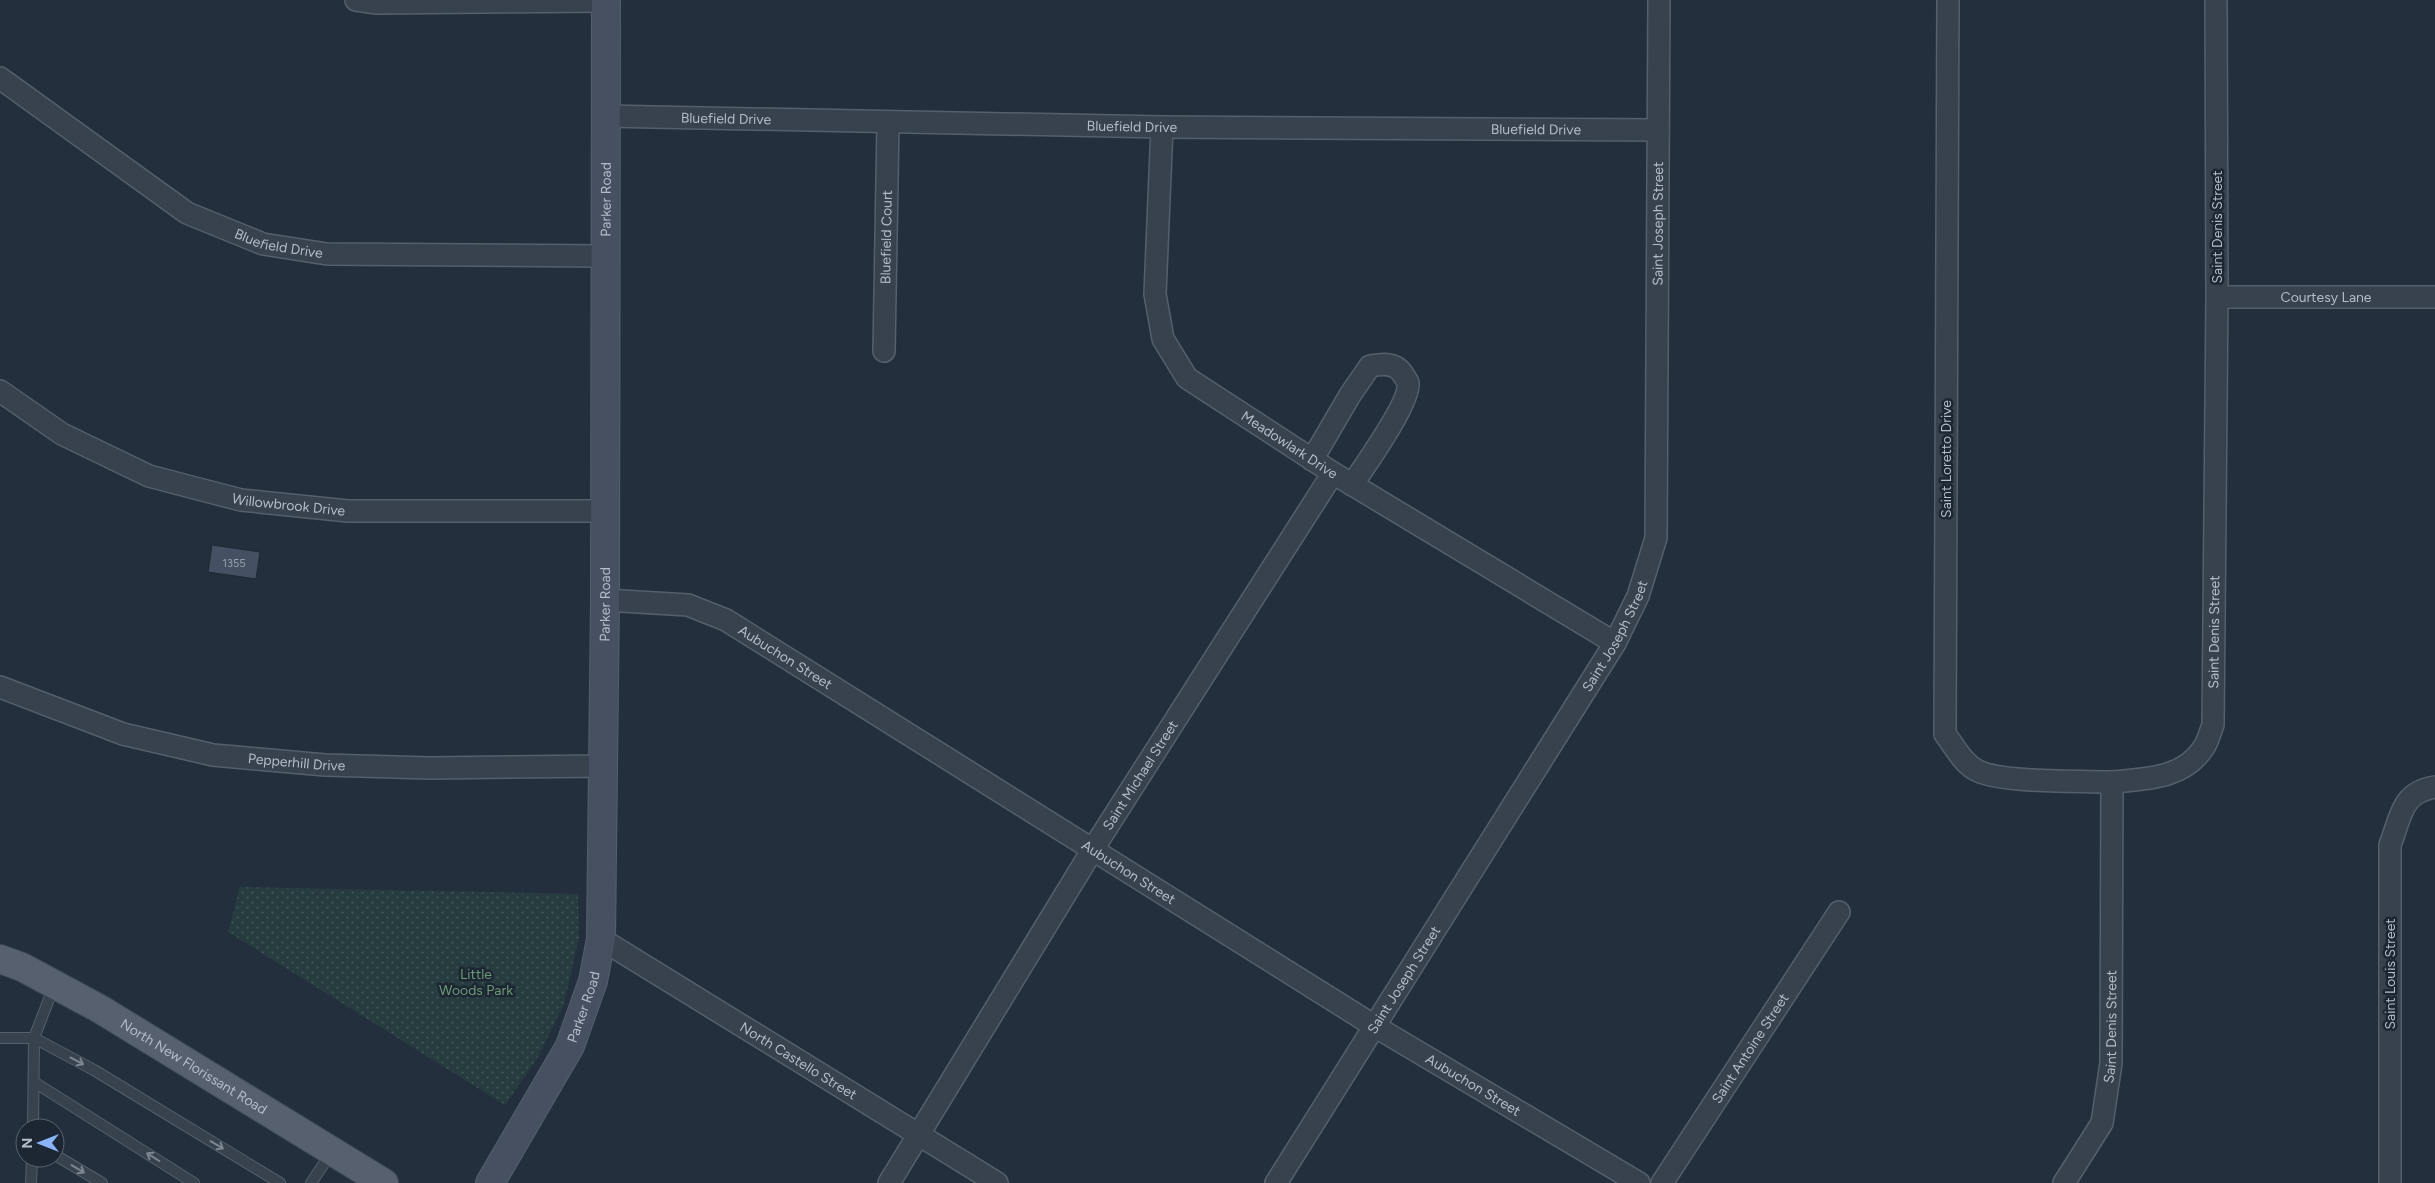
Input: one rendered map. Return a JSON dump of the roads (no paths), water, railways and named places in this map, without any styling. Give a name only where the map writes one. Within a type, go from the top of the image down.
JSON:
[{"type":"main road","name":"Parker Road","points":[[490,1183],[570,1046],[593,981],[600,939],[606,600],[604,511],[604,116],[606,0]]},
{"type":"main road","name":"North New Florissant Road","points":[[0,959],[100,1009],[384,1183]]},
{"type":"street","points":[[356,0],[377,4],[606,0]]},
{"type":"street","name":"Saint Joseph Street","points":[[1276,1183],[1376,1027],[1615,644],[1638,596],[1656,538],[1659,0]]},
{"type":"street","name":"Saint Loretto Drive","points":[[1948,0],[1945,734],[1966,762],[1978,771],[1999,777],[2112,782]]},
{"type":"street","name":"Saint Denis Street","points":[[2064,1183],[2102,1124],[2111,1064],[2112,782],[2166,776],[2189,763],[2204,748],[2213,725],[2217,297],[2216,0]]},
{"type":"street","name":"Bluefield Drive","points":[[0,78],[187,213],[263,244],[327,254],[604,256]]},
{"type":"street","name":"Bluefield Drive","points":[[604,116],[1162,127],[1658,130]]},
{"type":"street","name":"Bluefield Court","points":[[884,350],[888,123]]},
{"type":"street","name":"Meadowlark Drive","points":[[1162,127],[1155,294],[1163,340],[1186,378],[1352,485],[1615,644]]},
{"type":"street","name":"Courtesy Lane","points":[[2217,297],[2435,297]]},
{"type":"street","points":[[1312,460],[1350,395],[1370,366],[1384,363],[1399,369],[1408,382],[1407,393],[1401,408],[1352,485]]},
{"type":"street","name":"Willowbrook Drive","points":[[0,391],[62,434],[149,476],[241,500],[348,511],[604,511]]},
{"type":"street","name":"Saint Michael Street","points":[[889,1183],[1093,849],[1333,473]]},
{"type":"street","name":"Aubuchon Street","points":[[606,600],[688,605],[726,620],[1376,1027],[1640,1183]]},
{"type":"street","name":"Pepperhill Drive","points":[[0,687],[124,734],[213,755],[325,765],[430,768],[604,766]]},
{"type":"street","name":"Saint Louis Street","points":[[2390,1183],[2390,845],[2406,802],[2415,792],[2435,786]]},
{"type":"street","name":"Saint Antoine Street","points":[[1662,1183],[1839,912]]},
{"type":"street","name":"North Castello Street","points":[[600,939],[997,1183]]},
{"type":"lane","points":[[33,1118],[34,1038],[54,985]]},
{"type":"lane","points":[[0,1038],[34,1038],[94,1070],[280,1183]]},
{"type":"lane","points":[[34,1082],[194,1183]]},
{"type":"lane","points":[[311,1183],[332,1151]]},
{"type":"lane","points":[[65,1161],[102,1183]]},
{"type":"lane","points":[[31,1183],[32,1168]]},
{"type":"park label","name":"Little Woods Park","points":[[476,982]]}]
